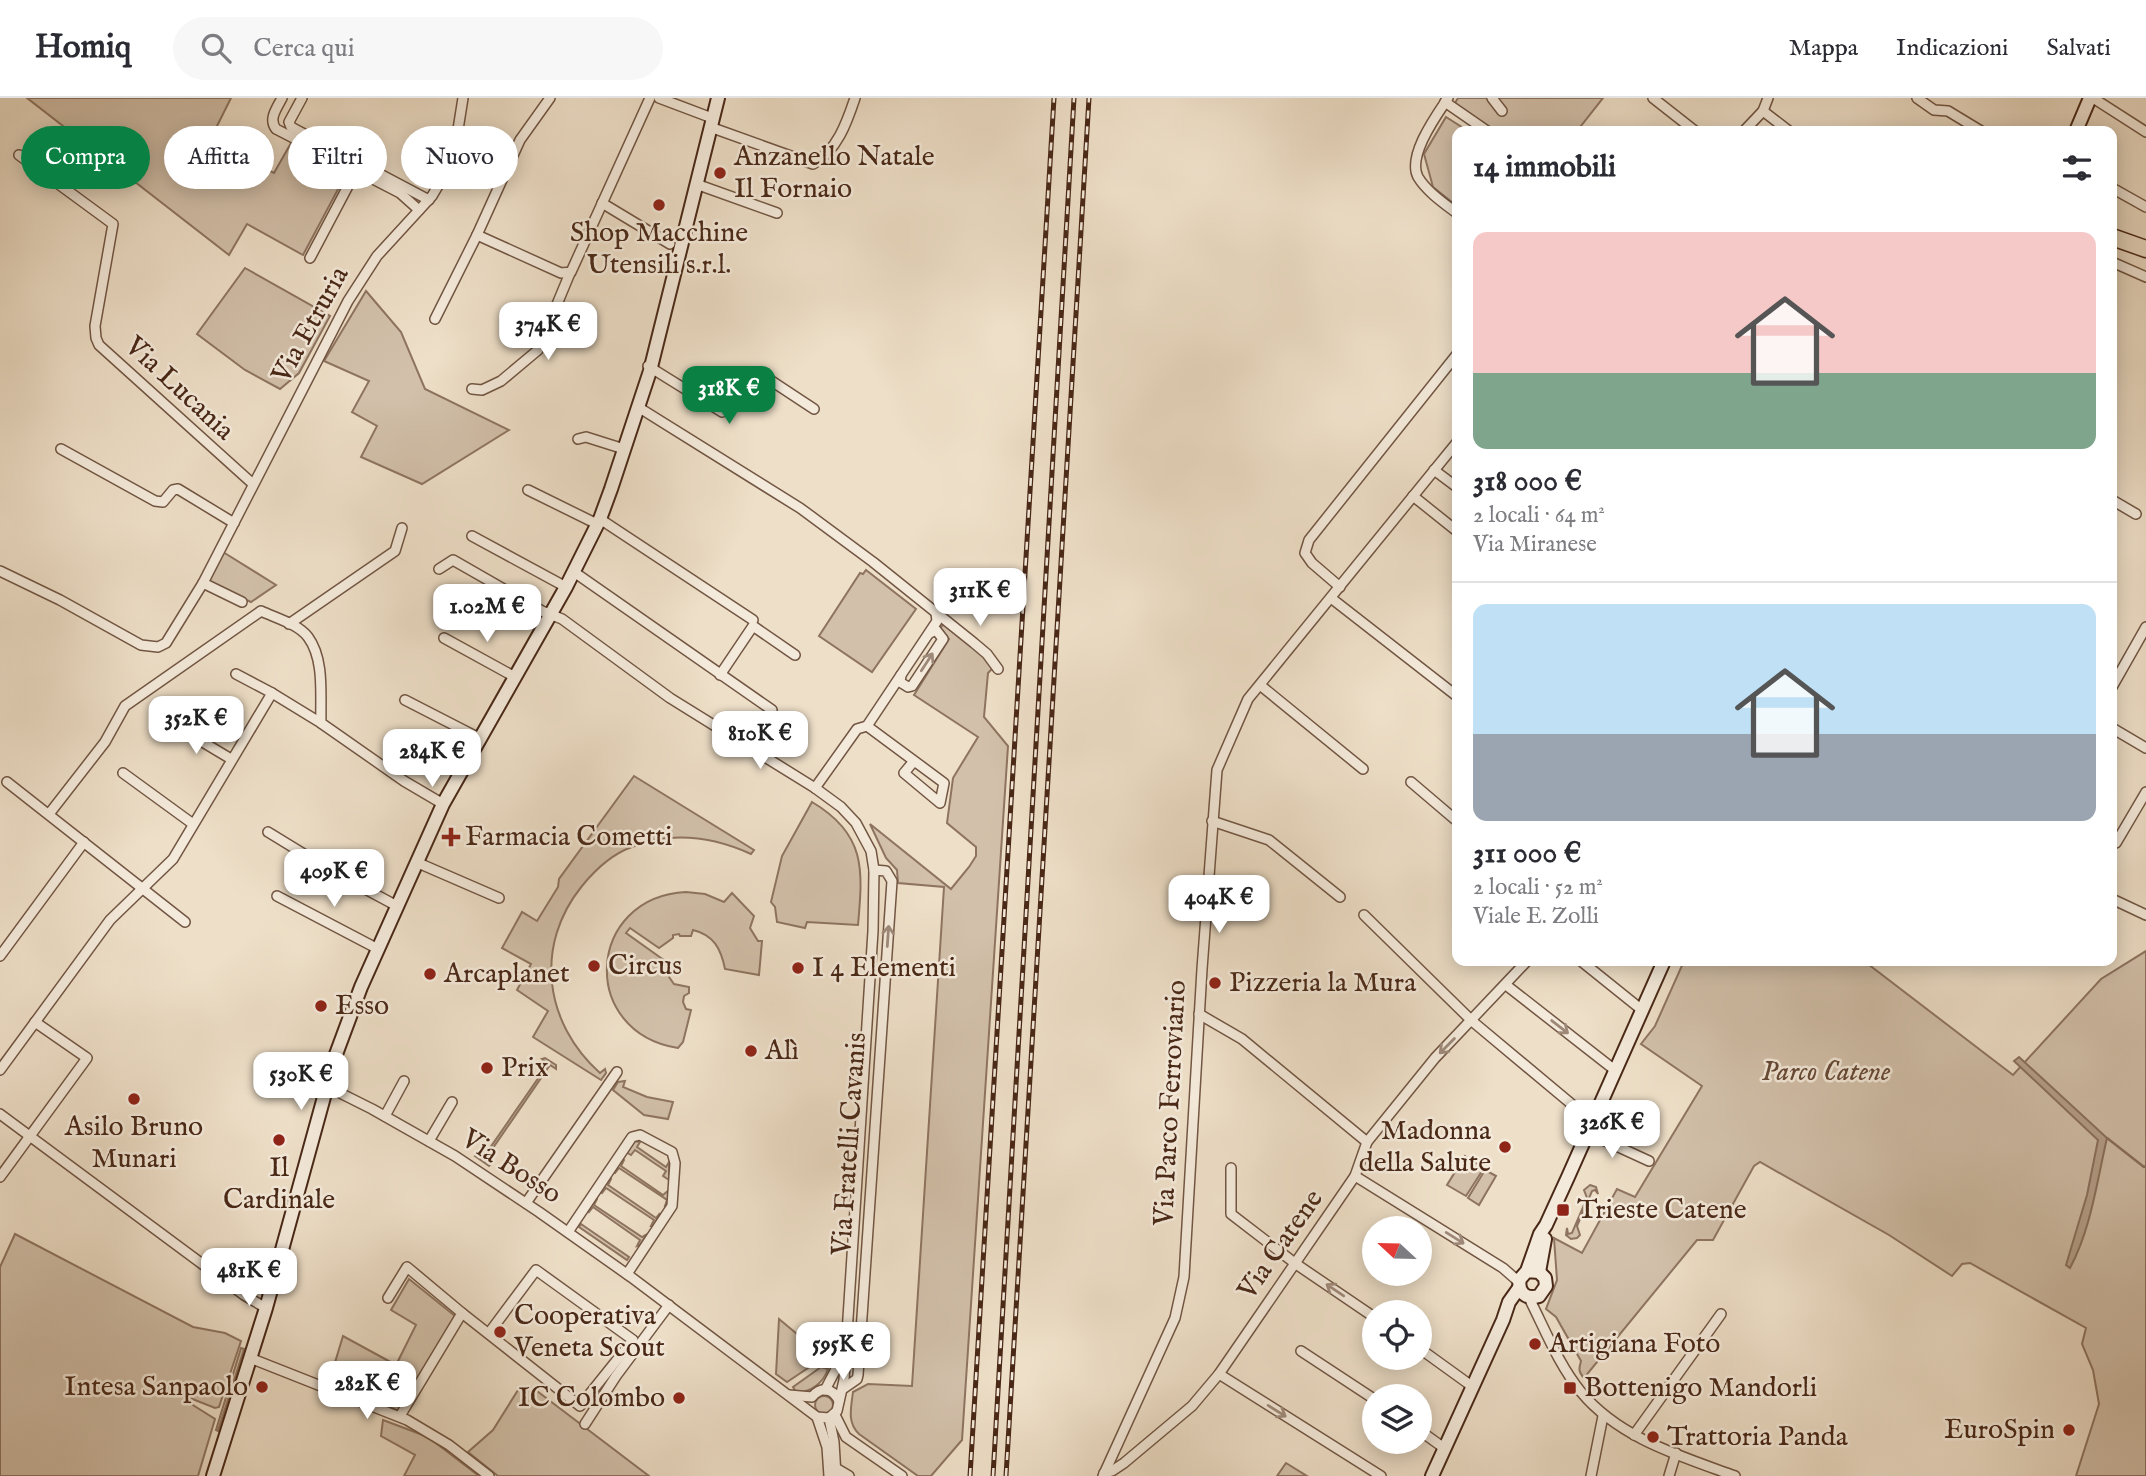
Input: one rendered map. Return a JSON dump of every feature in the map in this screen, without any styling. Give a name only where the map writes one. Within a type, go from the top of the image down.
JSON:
[{"type":"highway","points":[[2117,239],[2146,249]]},
{"type":"street","points":[[282,98],[272,118],[272,124],[288,134]]},
{"type":"street","points":[[291,126],[289,122],[302,98]]},
{"type":"street","name":"Via Etruria","points":[[0,571],[60,600],[141,645],[152,648],[162,646],[170,638],[203,583],[348,301],[377,256],[429,200],[451,160],[463,98]]},
{"type":"street","points":[[435,319],[520,141],[550,98]]},
{"type":"street","points":[[472,390],[486,389],[501,381],[535,355],[543,342],[572,270],[650,98]]},
{"type":"street","points":[[659,98],[707,127],[813,164],[843,133],[854,98]]},
{"type":"street","points":[[672,245],[679,244],[712,98]]},
{"type":"street","points":[[707,127],[718,98]]},
{"type":"street","points":[[1492,98],[1502,111]]},
{"type":"street","points":[[1653,98],[1689,126]]},
{"type":"street","points":[[1749,126],[1763,111],[1768,98]]},
{"type":"street","points":[[1917,98],[1934,110],[1948,111],[1973,126]]},
{"type":"street","points":[[2078,126],[2091,98],[2146,132]]},
{"type":"street","points":[[1452,210],[1418,177],[1415,166],[1419,147],[1447,100],[1481,126]]},
{"type":"street","points":[[1763,111],[1782,126]]},
{"type":"street","name":"Via Lucania","points":[[19,155],[113,224],[95,326],[99,345],[253,484]]},
{"type":"street","points":[[387,180],[429,200]]},
{"type":"street","points":[[692,183],[777,213]]},
{"type":"street","points":[[387,186],[400,193],[419,210]]},
{"type":"street","points":[[310,258],[346,189]]},
{"type":"street","points":[[2117,191],[2146,207]]},
{"type":"street","points":[[602,203],[672,245],[677,252],[674,280]]},
{"type":"street","points":[[648,366],[674,280],[682,223]]},
{"type":"street","points":[[477,234],[552,270],[563,274],[572,270]]},
{"type":"street","points":[[213,1476],[266,1308],[326,1086],[346,1026],[443,804],[566,587],[598,522],[640,400],[664,301],[672,245]]},
{"type":"street","points":[[2117,264],[2146,277]]},
{"type":"street","points":[[1340,587],[1312,563],[1305,552],[1309,540],[1452,361]]},
{"type":"street","points":[[648,366],[722,412],[730,409],[748,379],[757,375],[767,378],[814,409]]},
{"type":"street","points":[[640,400],[800,508],[873,562],[986,652],[998,669]]},
{"type":"street","points":[[578,439],[586,437],[624,449]]},
{"type":"street","name":"Via Parco Ferroviario","points":[[1103,1475],[1175,1318],[1184,1277],[1199,1014],[1217,770],[1248,699],[1452,448]]},
{"type":"street","points":[[61,449],[155,501],[163,502],[173,490],[178,489],[233,523]]},
{"type":"street","points":[[1434,470],[1452,484]]},
{"type":"street","points":[[528,491],[598,522],[753,620]]},
{"type":"street","points":[[1413,496],[1452,526]]},
{"type":"street","points":[[2117,506],[2136,514]]},
{"type":"street","points":[[289,624],[395,551],[402,528]]},
{"type":"street","points":[[471,536],[566,587]]},
{"type":"street","name":"Via Fratelli Cavanis","points":[[439,569],[453,560],[551,614],[676,702],[841,807],[856,823],[871,851],[875,885],[844,1388],[839,1401]]},
{"type":"street","points":[[574,572],[772,710]]},
{"type":"street","points":[[203,583],[242,602]]},
{"type":"street","points":[[1331,598],[1452,692]]},
{"type":"street","points":[[49,814],[105,742],[125,706],[261,611],[308,636],[316,653],[319,671],[321,723]]},
{"type":"street","points":[[815,788],[858,729],[866,726],[930,633],[938,620],[936,613]]},
{"type":"street","points":[[720,675],[753,626],[795,655]]},
{"type":"street","points":[[2117,678],[2146,627]]},
{"type":"street","points":[[901,675],[900,681],[908,687],[912,686],[943,639],[936,629],[930,633]]},
{"type":"street","points":[[444,638],[515,677]]},
{"type":"street","points":[[236,674],[321,723],[404,781],[443,804]]},
{"type":"street","points":[[1260,685],[1363,769]]},
{"type":"street","points":[[0,1070],[110,920],[173,859],[272,693]]},
{"type":"street","points":[[405,700],[479,738]]},
{"type":"street","points":[[176,726],[231,760]]},
{"type":"street","points":[[866,726],[914,761],[944,783],[940,803],[904,774],[914,761]]},
{"type":"street","points":[[2117,732],[2146,748]]},
{"type":"street","points":[[123,773],[193,824]]},
{"type":"street","points":[[7,782],[185,922]]},
{"type":"street","points":[[1410,782],[1452,817]]},
{"type":"street","points":[[2117,841],[2146,792]]},
{"type":"street","points":[[1212,821],[1269,840],[1340,897]]},
{"type":"street","points":[[268,832],[330,870],[397,906]]},
{"type":"street","points":[[0,956],[84,842]]},
{"type":"street","points":[[416,862],[499,898]]},
{"type":"street","name":"Via Fratelli Cavanis","points":[[844,1388],[857,1379],[858,1375],[890,897],[890,876],[884,870],[874,870]]},
{"type":"street","points":[[875,885],[885,887],[890,897]]},
{"type":"street","points":[[277,896],[378,949]]},
{"type":"street","points":[[2117,901],[2146,915]]},
{"type":"street","points":[[1364,915],[1472,1021],[1591,1127],[1649,1161]]},
{"type":"street","name":"Via Catene","points":[[1103,1475],[1124,1463],[1192,1406],[1219,1374],[1355,1176],[1367,1142],[1435,1058],[1523,966]]},
{"type":"street","points":[[1587,966],[1642,1010]]},
{"type":"street","points":[[1432,1476],[1503,1320],[1529,1286],[1547,1235],[1546,1225],[1662,966]]},
{"type":"street","points":[[1506,985],[1616,1071]]},
{"type":"street","points":[[1199,1014],[1242,1039],[1367,1142]]},
{"type":"street","points":[[0,1177],[87,1058],[35,1022]]},
{"type":"street","points":[[526,1203],[617,1072]]},
{"type":"street","points":[[385,1116],[404,1081]]},
{"type":"street","name":"Via Bosso","points":[[326,1086],[429,1141],[526,1203],[669,1305],[803,1408],[814,1415],[832,1417]]},
{"type":"street","name":"Via Bosso","points":[[429,1141],[452,1102]]},
{"type":"street","points":[[0,1114],[244,1295],[266,1308]]},
{"type":"street","name":"Via Bosso","points":[[568,1232],[632,1137],[640,1135],[670,1151],[674,1155],[675,1163],[671,1206],[627,1274]]},
{"type":"street","points":[[1231,1168],[1231,1214],[1296,1264],[1362,1309]]},
{"type":"street","points":[[1355,1176],[1529,1286],[1536,1312],[1562,1364],[1580,1391],[1603,1416],[1634,1435],[1735,1476]]},
{"type":"street","points":[[388,1298],[407,1268],[580,1406],[633,1340],[536,1270],[489,1333]]},
{"type":"street","points":[[585,1424],[616,1376],[669,1305]]},
{"type":"street","points":[[400,1416],[462,1313]]},
{"type":"street","points":[[1634,1435],[1721,1314]]},
{"type":"street","name":"Via Fratelli Cavanis","points":[[825,1390],[835,1371],[846,1336]]},
{"type":"street","points":[[1301,1351],[1362,1391]]},
{"type":"street","points":[[1432,1357],[1473,1387]]},
{"type":"street","points":[[250,1358],[400,1416],[449,1445],[489,1476]]},
{"type":"street","points":[[1219,1374],[1381,1476]]},
{"type":"street","points":[[829,1476],[834,1469],[832,1417],[839,1401],[832,1392],[825,1390],[816,1392],[810,1404],[834,1469],[849,1476]]},
{"type":"street","points":[[786,1394],[799,1398],[812,1397]]},
{"type":"street","points":[[1591,1476],[1603,1416]]},
{"type":"street","points":[[832,1417],[846,1437],[902,1476]]},
{"type":"street","points":[[1432,1439],[1444,1448]]},
{"type":"street","points":[[1669,1476],[1676,1453]]},
{"type":"green space","points":[[27,98],[231,98],[217,126],[164,126],[164,189],[274,189],[274,173],[288,148],[288,189],[338,189],[303,255],[247,224],[229,255],[144,189],[150,189],[150,126],[63,126]]},
{"type":"green space","points":[[1458,98],[1603,98],[1581,126],[1488,126],[1455,103]]},
{"type":"green space","points":[[1446,117],[1460,126],[1452,126],[1452,202],[1433,187],[1424,154]]},
{"type":"green space","points":[[245,268],[330,316],[299,373],[280,389],[245,370],[197,334]]},
{"type":"green space","points":[[366,291],[401,332],[425,389],[509,430],[422,484],[361,457],[377,426],[352,412],[369,381],[324,361]]},
{"type":"green space","points":[[223,552],[276,585],[251,602],[212,585],[209,579]]},
{"type":"green space","points":[[866,570],[916,609],[872,672],[819,636],[860,573],[863,574]]},
{"type":"green space","points":[[944,624],[979,650],[994,667],[988,673],[984,717],[1008,746],[962,1440],[931,1476],[918,1476],[855,1430],[851,1409],[853,1392],[868,1384],[912,1386],[944,887],[898,883],[897,870],[886,858],[870,824],[951,889],[976,856],[976,847],[947,823],[953,778],[978,737],[914,695],[949,639],[940,628]]},
{"type":"green space","points":[[634,776],[754,850],[751,854],[722,843],[692,838],[647,842],[625,850],[604,863],[582,886],[567,909],[557,933],[552,958],[552,983],[557,1007],[567,1031],[581,1053],[600,1073],[605,1069],[606,1073],[601,1080],[533,1037],[548,1011],[517,990],[531,964],[502,948],[522,912],[537,921],[558,887],[559,879]]},
{"type":"green space","points":[[812,802],[830,814],[852,840],[860,870],[858,925],[807,922],[805,928],[777,922],[775,907],[771,902],[782,856]]},
{"type":"green space","points":[[686,892],[705,894],[724,902],[732,893],[754,916],[750,928],[758,941],[762,941],[759,975],[725,969],[715,944],[700,932],[693,930],[691,936],[673,935],[673,938],[659,948],[630,928],[626,933],[668,963],[669,977],[674,984],[689,987],[689,993],[684,996],[683,1002],[686,1009],[691,1010],[683,1042],[678,1048],[646,1037],[623,1018],[610,993],[607,966],[613,939],[628,916],[653,899]]},
{"type":"green space","name":"Parco Catene","points":[[2146,951],[2146,1476],[2076,1476],[2099,1404],[2093,1370],[2082,1344],[2086,1328],[1970,1263],[1962,1264],[1952,1276],[1889,1235],[1760,1162],[1754,1166],[1713,1240],[1697,1240],[1584,1378],[1582,1376],[1581,1361],[1556,1317],[1546,1309],[1557,1280],[1554,1238],[1582,1253],[1617,1189],[1635,1197],[1702,1086],[1641,1044],[1655,1026],[1682,966],[1871,966],[2013,1075],[2101,979]]},
{"type":"green space","points":[[545,1058],[556,1065],[556,1069],[550,1065],[493,1148],[495,1150],[490,1158],[493,1161],[489,1166],[475,1156],[479,1151],[485,1155],[548,1064],[542,1059]]},
{"type":"green space","points":[[625,1081],[623,1087],[647,1097],[673,1102],[668,1119],[644,1115],[613,1090],[618,1082]]},
{"type":"green space","points":[[634,1141],[640,1142],[637,1147],[666,1167],[669,1162],[669,1180],[663,1176],[666,1171],[635,1150],[631,1155],[626,1152]]},
{"type":"green space","points":[[1465,1156],[1484,1168],[1466,1196],[1447,1185]]},
{"type":"green space","points":[[622,1158],[624,1160],[621,1166],[663,1195],[669,1190],[668,1206],[665,1206],[667,1200],[619,1168],[613,1172]]},
{"type":"green space","points":[[1485,1170],[1496,1176],[1479,1205],[1468,1198]]},
{"type":"green space","points":[[609,1178],[611,1179],[608,1185],[656,1218],[660,1213],[654,1226],[651,1226],[654,1220],[606,1188],[602,1193],[600,1191]]},
{"type":"green space","points":[[1590,1185],[1596,1187],[1598,1194],[1595,1190],[1592,1191],[1577,1226],[1580,1235],[1571,1239],[1566,1235],[1567,1228],[1568,1234],[1572,1233],[1587,1198],[1584,1190]]},
{"type":"green space","points":[[595,1198],[597,1199],[594,1205],[642,1237],[647,1234],[640,1245],[637,1246],[640,1240],[593,1207],[589,1212]]},
{"type":"green space","points":[[581,1224],[629,1257],[627,1260],[579,1227]]},
{"type":"green space","points":[[15,1234],[193,1327],[225,1333],[241,1341],[219,1407],[215,1408],[190,1398],[188,1402],[215,1419],[198,1476],[0,1476],[0,1267]]},
{"type":"green space","points":[[409,1279],[455,1316],[398,1411],[330,1379],[343,1336],[396,1365],[416,1325],[391,1310]]},
{"type":"green space","points":[[779,1319],[821,1354],[820,1360],[787,1382],[776,1374]]},
{"type":"green space","points":[[241,1348],[244,1349],[218,1431],[216,1430]]},
{"type":"green space","points":[[821,1367],[828,1369],[820,1383],[807,1391],[796,1392],[793,1387]]},
{"type":"green space","points":[[529,1386],[649,1476],[498,1476],[468,1452],[493,1430],[518,1390]]},
{"type":"green space","points":[[824,1396],[830,1399],[833,1405],[830,1411],[824,1414],[818,1411],[815,1405],[818,1399]]},
{"type":"green space","points":[[383,1420],[428,1437],[479,1476],[404,1476],[415,1455],[381,1436]]},
{"type":"green space","points":[[1286,1463],[1307,1476],[1277,1476]]},
{"type":"shaded area","points":[[2019,1057],[2107,1138],[2088,1221],[2070,1268],[2066,1265],[2087,1195],[2098,1140],[2014,1061]]},
{"type":"waterway","points":[[2107,1138],[2146,1166]]},
{"type":"railway","points":[[970,1476],[1054,98]]},
{"type":"railway","points":[[993,1476],[1074,98]]},
{"type":"railway","points":[[1006,1476],[1089,98]]},
{"type":"place","name":"Anzanello Natale Il Fornaio","points":[[720,173]]},
{"type":"place","name":"Shop Macchine Utensili s.r.l.","points":[[659,205]]},
{"type":"place","name":"Farmacia Cometti","points":[[451,837]]},
{"type":"place","name":"Circus","points":[[594,966]]},
{"type":"place","name":"I 4 Elementi","points":[[798,968]]},
{"type":"place","name":"Arcaplanet","points":[[430,974]]},
{"type":"place","name":"Pizzeria la Mura","points":[[1215,983]]},
{"type":"place","name":"Esso","points":[[321,1006]]},
{"type":"place","name":"Alì","points":[[751,1051]]},
{"type":"place","name":"Prix","points":[[487,1068]]},
{"type":"place","name":"Asilo Bruno Munari","points":[[134,1099]]},
{"type":"place","name":"Il Cardinale","points":[[279,1140]]},
{"type":"place","name":"Madonna della Salute","points":[[1505,1147]]},
{"type":"place","name":"Trieste Catene","points":[[1563,1210]]},
{"type":"place","name":"Cooperativa Veneta Scout","points":[[500,1332]]},
{"type":"place","name":"Artigiana Foto","points":[[1535,1344]]},
{"type":"place","name":"Intesa Sanpaolo","points":[[262,1387]]},
{"type":"place","name":"Bottenigo Mandorli","points":[[1570,1388]]},
{"type":"place","name":"IC Colombo","points":[[679,1398]]},
{"type":"place","name":"EuroSpin","points":[[2069,1430]]},
{"type":"place","name":"Trattoria Panda","points":[[1653,1437]]}]
